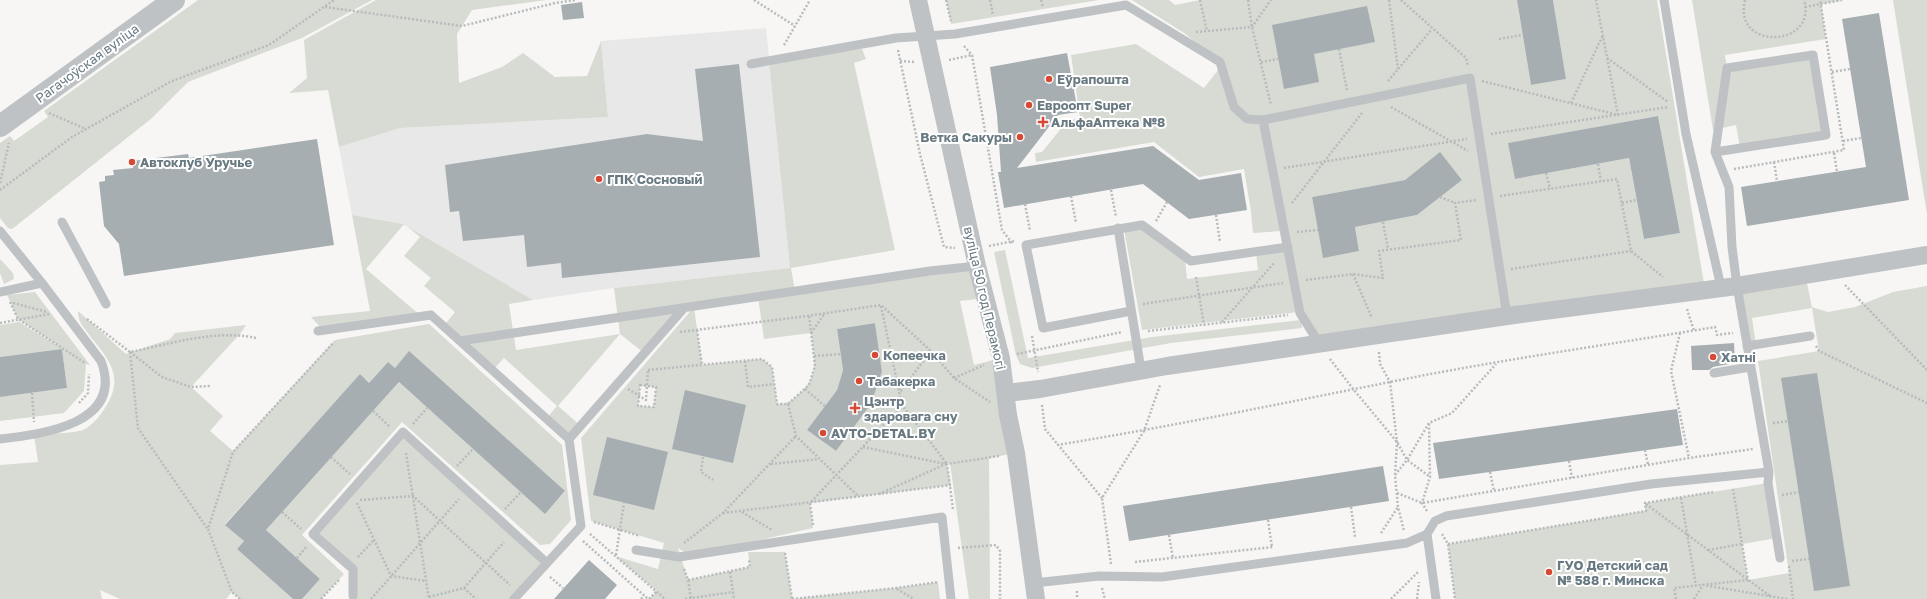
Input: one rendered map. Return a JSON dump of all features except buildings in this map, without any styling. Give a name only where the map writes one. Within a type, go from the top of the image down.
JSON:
[{"type":"street","name":"Рагачоўская вуліца","points":[[5,132],[174,0]]},
{"type":"street","name":"вуліца 50 год Перамогі","points":[[918,0],[925,37],[936,75],[977,266],[1001,358],[1008,415],[1016,453],[1035,591]]},
{"type":"street","points":[[1006,393],[1040,390],[1141,370],[1319,343],[1682,293],[1927,255]]},
{"type":"lane","points":[[1664,0],[1686,134],[1747,346],[1768,472],[1768,484],[1784,560]]},
{"type":"lane","points":[[751,64],[896,38],[955,34],[1126,5],[1220,62],[1234,107],[1246,119],[1263,120],[1275,118],[1470,78],[1507,316]]},
{"type":"lane","points":[[1716,152],[1826,135],[1813,55],[1727,68],[1716,152],[1729,187],[1732,247],[1729,286]]},
{"type":"lane","points":[[1263,120],[1288,247],[1290,282],[1300,313],[1319,343]]},
{"type":"lane","points":[[62,222],[106,304]]},
{"type":"lane","points":[[1117,225],[1134,308],[1134,329],[1141,370]]},
{"type":"lane","points":[[1134,308],[1043,328],[1026,245],[1117,225],[1142,225],[1191,260],[1288,247]]},
{"type":"lane","points":[[0,231],[42,282],[101,361],[106,374],[105,388],[100,402],[91,414],[80,421],[35,435],[0,438]]},
{"type":"lane","points":[[460,341],[930,271],[977,266]]},
{"type":"lane","points":[[4,294],[42,282]]},
{"type":"lane","points":[[569,439],[684,308]]},
{"type":"lane","points":[[318,331],[431,316],[569,439],[581,526],[517,596]]},
{"type":"lane","points":[[1747,346],[1810,336]]},
{"type":"lane","points":[[1714,374],[1750,367]]},
{"type":"lane","points":[[354,598],[353,569],[313,534],[402,430],[547,563]]},
{"type":"lane","points":[[1035,591],[1099,576],[1162,577],[1407,543],[1427,534],[1435,522],[1446,516],[1651,484],[1768,472]]},
{"type":"lane","points":[[636,550],[679,557],[942,517],[951,599]]},
{"type":"lane","points":[[1427,534],[1436,599]]},
{"type":"path","points":[[0,190],[72,137],[86,129],[172,81],[270,45],[334,0]]},
{"type":"path","points":[[324,7],[462,26],[555,3],[576,0]]},
{"type":"path","points":[[754,0],[795,26]]},
{"type":"path","points":[[776,59],[810,0]]},
{"type":"path","points":[[946,0],[955,34],[972,55],[1002,230],[1011,242],[1013,250]]},
{"type":"path","points":[[990,0],[994,17]]},
{"type":"path","points":[[1200,0],[1207,31]]},
{"type":"path","points":[[1248,0],[1252,27],[1275,118]]},
{"type":"path","points":[[1192,32],[1252,27],[1271,0]]},
{"type":"path","points":[[1389,0],[1398,70]]},
{"type":"path","points":[[1401,0],[1466,58]]},
{"type":"path","points":[[1596,0],[1618,115]]},
{"type":"path","points":[[1745,0],[1744,15],[1748,24],[1755,32],[1764,37],[1774,39],[1784,37],[1794,32],[1805,14],[1804,0]]},
{"type":"path","points":[[1729,187],[1726,170],[1834,153],[1844,150],[1820,0]]},
{"type":"path","points":[[1805,7],[1842,0]]},
{"type":"path","points":[[1282,216],[1374,98],[1432,29]]},
{"type":"path","points":[[1499,39],[1522,35]]},
{"type":"path","points":[[1571,103],[1603,35]]},
{"type":"path","points":[[896,38],[920,154],[944,247]]},
{"type":"path","points":[[1340,49],[1350,102]]},
{"type":"path","points":[[1607,58],[1669,102]]},
{"type":"path","points":[[1261,62],[1278,59]]},
{"type":"path","points":[[1832,72],[1850,69]]},
{"type":"path","points":[[1470,78],[1618,115]]},
{"type":"path","points":[[1374,98],[1454,141],[1482,160]]},
{"type":"path","points":[[1272,170],[1478,136],[1675,106]]},
{"type":"path","points":[[48,112],[86,129]]},
{"type":"path","points":[[0,183],[5,132]]},
{"type":"path","points":[[1843,141],[1861,138]]},
{"type":"path","points":[[1834,153],[1837,172]]},
{"type":"path","points":[[1774,162],[1777,181]]},
{"type":"path","points":[[1598,164],[1601,181]]},
{"type":"path","points":[[1546,173],[1550,189]]},
{"type":"path","points":[[1440,197],[1455,203],[1617,179],[1631,251],[1682,293],[1694,331]]},
{"type":"path","points":[[1111,190],[1117,225]]},
{"type":"path","points":[[1071,196],[1077,227]]},
{"type":"path","points":[[1622,203],[1636,200]]},
{"type":"path","points":[[1153,226],[1167,202]]},
{"type":"path","points":[[1134,308],[1199,296],[1353,274],[1383,278],[1380,251],[1461,240],[1455,203]]},
{"type":"path","points":[[1025,204],[1032,237]]},
{"type":"path","points":[[1216,215],[1220,242]]},
{"type":"path","points":[[1382,222],[1388,249]]},
{"type":"path","points":[[1285,234],[1318,230]]},
{"type":"path","points":[[1214,243],[1227,241]]},
{"type":"path","points":[[1222,322],[1288,247]]},
{"type":"path","points":[[1499,271],[1631,251]]},
{"type":"path","points":[[1834,269],[1846,286],[1927,370]]},
{"type":"path","points":[[1353,274],[1378,330],[1377,336],[1380,364],[1390,382],[1397,442],[1395,475],[1398,507],[1407,543]]},
{"type":"path","points":[[1196,277],[1204,325]]},
{"type":"path","points":[[4,294],[18,319],[90,366],[81,354]]},
{"type":"path","points":[[9,302],[51,313]]},
{"type":"path","points":[[679,332],[881,305]]},
{"type":"path","points":[[881,305],[931,351],[954,378],[1008,415]]},
{"type":"path","points":[[881,305],[902,405],[947,464],[954,516]]},
{"type":"path","points":[[47,308],[51,313]]},
{"type":"path","points":[[0,323],[51,313]]},
{"type":"path","points":[[811,333],[825,313]]},
{"type":"path","points":[[954,378],[1001,358],[1134,329],[1141,332],[1300,313]]},
{"type":"path","points":[[644,370],[762,359],[772,367],[777,404],[788,404],[809,385],[815,366],[809,315]]},
{"type":"path","points":[[86,318],[162,377],[191,387],[210,386]]},
{"type":"path","points":[[1057,446],[1144,431],[1390,382],[1594,346],[1715,327],[1717,335]]},
{"type":"path","points":[[697,330],[702,365]]},
{"type":"path","points":[[1680,333],[1671,371],[1689,458]]},
{"type":"path","points":[[130,352],[212,336],[240,334],[256,338]]},
{"type":"path","points":[[1031,334],[1045,429],[1057,446],[1102,498],[1112,564]]},
{"type":"path","points":[[1319,343],[1354,390],[1397,442],[1407,460],[1430,477]]},
{"type":"path","points":[[892,358],[931,351]]},
{"type":"path","points":[[900,393],[931,351]]},
{"type":"path","points":[[1819,351],[1927,403]]},
{"type":"path","points":[[130,352],[138,428],[208,529],[232,592],[240,599]]},
{"type":"path","points":[[814,356],[841,354]]},
{"type":"path","points":[[744,361],[748,387],[774,384]]},
{"type":"path","points":[[1395,475],[1407,460],[1429,423],[1452,413],[1497,363]]},
{"type":"path","points":[[1102,498],[1144,431],[1167,366]]},
{"type":"path","points":[[625,387],[646,400],[648,370]]},
{"type":"path","points":[[78,404],[88,393],[89,372]]},
{"type":"path","points":[[640,385],[656,387],[654,407],[638,406],[639,396],[640,385]]},
{"type":"path","points":[[805,388],[825,406]]},
{"type":"path","points":[[32,393],[34,422]]},
{"type":"path","points":[[788,404],[796,436],[859,498]]},
{"type":"path","points":[[810,503],[902,405]]},
{"type":"path","points":[[402,430],[427,408]]},
{"type":"path","points":[[373,411],[402,430],[429,598],[464,588],[513,532]]},
{"type":"path","points":[[1768,424],[1788,421]]},
{"type":"path","points":[[28,423],[41,422]]},
{"type":"path","points":[[1422,503],[1430,477],[1429,423]]},
{"type":"path","points":[[678,548],[723,514],[796,436]]},
{"type":"path","points":[[863,447],[947,464]]},
{"type":"path","points":[[455,469],[473,449]]},
{"type":"path","points":[[1397,493],[1422,503],[1689,458],[1754,449]]},
{"type":"path","points":[[1645,450],[1648,465]]},
{"type":"path","points":[[208,529],[233,452]]},
{"type":"path","points":[[875,496],[947,464],[1016,453]]},
{"type":"path","points":[[331,457],[353,477]]},
{"type":"path","points":[[703,457],[701,472],[713,480]]},
{"type":"path","points":[[770,464],[820,459]]},
{"type":"path","points":[[1569,461],[1572,478]]},
{"type":"path","points":[[1490,472],[1494,491]]},
{"type":"path","points":[[723,514],[875,496],[950,485]]},
{"type":"path","points":[[1726,490],[1740,488]]},
{"type":"path","points":[[1733,489],[1748,580]]},
{"type":"path","points":[[371,599],[467,491]]},
{"type":"path","points":[[503,512],[521,492]]},
{"type":"path","points":[[1645,503],[1718,492]]},
{"type":"path","points":[[1778,496],[1799,492]]},
{"type":"path","points":[[391,576],[355,501],[413,496],[486,563],[517,596]]},
{"type":"path","points":[[1681,498],[1696,586]]},
{"type":"path","points":[[616,556],[624,503]]},
{"type":"path","points":[[1422,503],[1448,544],[1455,599]]},
{"type":"path","points":[[1448,544],[1646,511],[1645,503]]},
{"type":"path","points":[[1645,503],[1770,596]]},
{"type":"path","points":[[1351,507],[1355,537]]},
{"type":"path","points":[[1374,535],[1380,534],[1398,507]]},
{"type":"path","points":[[741,511],[777,533]]},
{"type":"path","points":[[282,512],[305,532]]},
{"type":"path","points":[[1268,520],[1272,547]]},
{"type":"path","points":[[642,537],[591,521],[581,526],[657,591],[664,599]]},
{"type":"path","points":[[1169,535],[1173,559]]},
{"type":"path","points":[[1348,538],[1362,536]]},
{"type":"path","points":[[350,566],[374,540]]},
{"type":"path","points":[[581,540],[644,596],[649,599],[657,591]]},
{"type":"path","points":[[297,558],[310,543]]},
{"type":"path","points":[[1708,550],[1742,544]]},
{"type":"path","points":[[959,555],[958,548],[996,546],[1000,551],[1000,599]]},
{"type":"path","points":[[1128,562],[1173,559],[1280,546]]},
{"type":"path","points":[[691,599],[688,580],[750,567],[748,552]]},
{"type":"path","points":[[778,552],[785,552],[792,599],[938,582],[948,572]]},
{"type":"path","points":[[1784,560],[1809,559]]},
{"type":"path","points":[[1104,564],[1112,564]]},
{"type":"path","points":[[1105,599],[1099,576],[1112,564]]},
{"type":"path","points":[[1391,599],[1421,570],[1417,599]]},
{"type":"path","points":[[730,572],[734,599]]},
{"type":"path","points":[[544,580],[548,575],[563,588]]},
{"type":"path","points":[[391,576],[426,581]]},
{"type":"path","points":[[1676,599],[1674,588],[1748,580]]},
{"type":"path","points":[[1703,585],[1787,599]]},
{"type":"path","points":[[1694,599],[1703,585]]},
{"type":"path","points":[[464,588],[476,599]]},
{"type":"path","points":[[896,588],[914,599]]},
{"type":"path","points":[[685,599],[733,592]]},
{"type":"path","points":[[641,599],[644,596]]},
{"type":"shaded area","points":[[198,0],[372,0],[302,38],[188,82],[152,118],[16,226],[12,229],[8,228],[0,218],[0,143],[10,136],[14,141],[48,117],[44,111]]},
{"type":"shaded area","points":[[376,0],[546,0],[472,10],[457,34],[459,83],[502,67],[523,53],[555,77],[587,76],[601,41],[608,117],[400,128],[339,147],[328,90],[289,93],[307,78],[304,40]]},
{"type":"shaded area","points":[[946,0],[1099,0],[951,24]]},
{"type":"shaded area","points":[[1132,0],[1169,0],[1175,5],[1200,0],[1517,0],[1531,85],[1566,79],[1553,0],[1657,0],[1705,290],[1319,343],[1300,313],[1263,121],[1247,119],[1234,107],[1220,62],[1184,33]],"holes":[[[1658,116],[1680,233],[1644,239],[1629,158],[1515,179],[1509,143]],[[1440,153],[1462,180],[1417,215],[1355,227],[1359,251],[1323,257],[1312,197],[1405,180]]]},
{"type":"shaded area","points":[[1692,0],[1842,0],[1821,4],[1826,39],[1725,55],[1727,68],[1813,55],[1826,135],[1740,148],[1736,125],[1713,130]]},
{"type":"shaded area","points":[[1893,0],[1927,0],[1927,214],[1924,196]]},
{"type":"shaded area","points":[[766,28],[790,268],[614,288],[533,300],[403,224],[352,215],[339,147],[400,128],[608,117],[601,41]]},
{"type":"shaded area","points":[[1136,44],[1204,88],[1218,70],[1231,109],[1260,124],[1281,231],[1253,233],[1244,169],[1199,177],[1154,142],[1036,162],[1035,153],[1042,152],[1067,121],[1080,118],[1071,55]]},
{"type":"shaded area","points":[[862,49],[866,59],[854,63],[895,250],[791,268],[795,291],[970,271],[977,299],[960,301],[974,365],[1001,358],[1016,453],[989,458],[990,599],[969,599],[950,463],[947,464],[951,485],[810,503],[813,528],[690,556],[678,548],[688,580],[750,567],[748,552],[785,552],[792,599],[649,599],[657,591],[615,556],[658,569],[664,543],[591,521],[581,438],[694,307],[684,308],[644,353],[620,334],[614,288],[790,268],[769,61]],"holes":[[[758,297],[764,339],[811,333],[814,359],[813,373],[806,387],[787,403],[777,404],[772,367],[762,359],[702,365],[694,307]],[[875,323],[882,373],[871,404],[836,451],[807,430],[837,390],[843,370],[837,329]],[[640,386],[656,387],[654,407],[638,406]]]},
{"type":"shaded area","points":[[352,215],[404,224],[366,269],[421,316],[323,330],[311,317],[370,311]]},
{"type":"shaded area","points":[[407,226],[533,300],[509,304],[516,350],[620,334],[558,406],[581,426],[569,439],[546,419],[557,406],[504,358],[492,371],[443,327],[455,312],[424,286],[431,278],[404,256],[420,237]]},
{"type":"shaded area","points":[[1142,226],[1185,258],[1187,279],[1258,270],[1256,253],[1287,248],[1299,312],[1142,330],[1124,229]]},
{"type":"shaded area","points":[[1005,250],[1028,358],[1152,337],[1301,320],[1302,328],[1171,343],[1032,368],[1020,364],[1016,355],[994,252]]},
{"type":"shaded area","points":[[0,259],[13,273],[14,279],[4,284],[0,273]]},
{"type":"shaded area","points":[[1805,274],[1812,307],[1828,312],[1855,307],[1893,292],[1927,286],[1927,599],[1455,599],[1448,544],[1645,511],[1645,503],[1768,483],[1777,538],[1742,544],[1748,580],[1789,573],[1758,361],[1819,351],[1812,308],[1752,318],[1756,345],[1747,346],[1737,286]]},
{"type":"shaded area","points":[[35,292],[90,365],[86,364],[84,391],[64,413],[0,421],[0,397],[67,388],[62,349],[0,357],[0,325],[19,322],[68,352],[18,319],[7,295]]},
{"type":"shaded area","points":[[78,311],[126,354],[170,339],[167,343],[175,333],[246,325],[240,334],[191,387],[223,416],[210,431],[233,451],[335,340],[429,324],[562,445],[571,520],[550,544],[540,545],[402,422],[302,535],[344,574],[321,599],[302,599],[320,579],[266,530],[399,382],[545,513],[565,492],[409,352],[395,368],[388,362],[369,383],[360,375],[225,524],[244,541],[237,549],[293,599],[240,599],[232,592],[226,599],[120,599],[100,590],[102,599],[0,599],[0,465],[38,462],[34,435],[74,432],[87,428],[101,414],[113,392],[114,374],[111,365],[82,325]]},
{"type":"shaded area","points":[[403,432],[547,563],[514,599],[356,599],[352,569],[313,534]]},
{"type":"shaded area","points":[[938,582],[940,599],[792,599]]},
{"type":"place","name":"Еўрапошта","points":[[1049,79]]},
{"type":"place","name":"Евроопт Super","points":[[1029,105]]},
{"type":"place","name":"АльфаАптека №8","points":[[1043,122]]},
{"type":"place","name":"Ветка Сакуры","points":[[1020,137]]},
{"type":"place","name":"Автоклуб Уручье","points":[[132,162]]},
{"type":"place","name":"ГПК Сосновый","points":[[599,179]]},
{"type":"place","name":"Копеечка","points":[[875,355]]},
{"type":"place","name":"Хатні","points":[[1713,357]]},
{"type":"place","name":"Табакерка","points":[[859,381]]},
{"type":"place","name":"Цэнтр здаровага сну","points":[[855,408]]},
{"type":"place","name":"AVTO-DETAL.BY","points":[[823,433]]},
{"type":"place","name":"ГУО Детский сад № 588 г. Минска","points":[[1549,572]]}]
